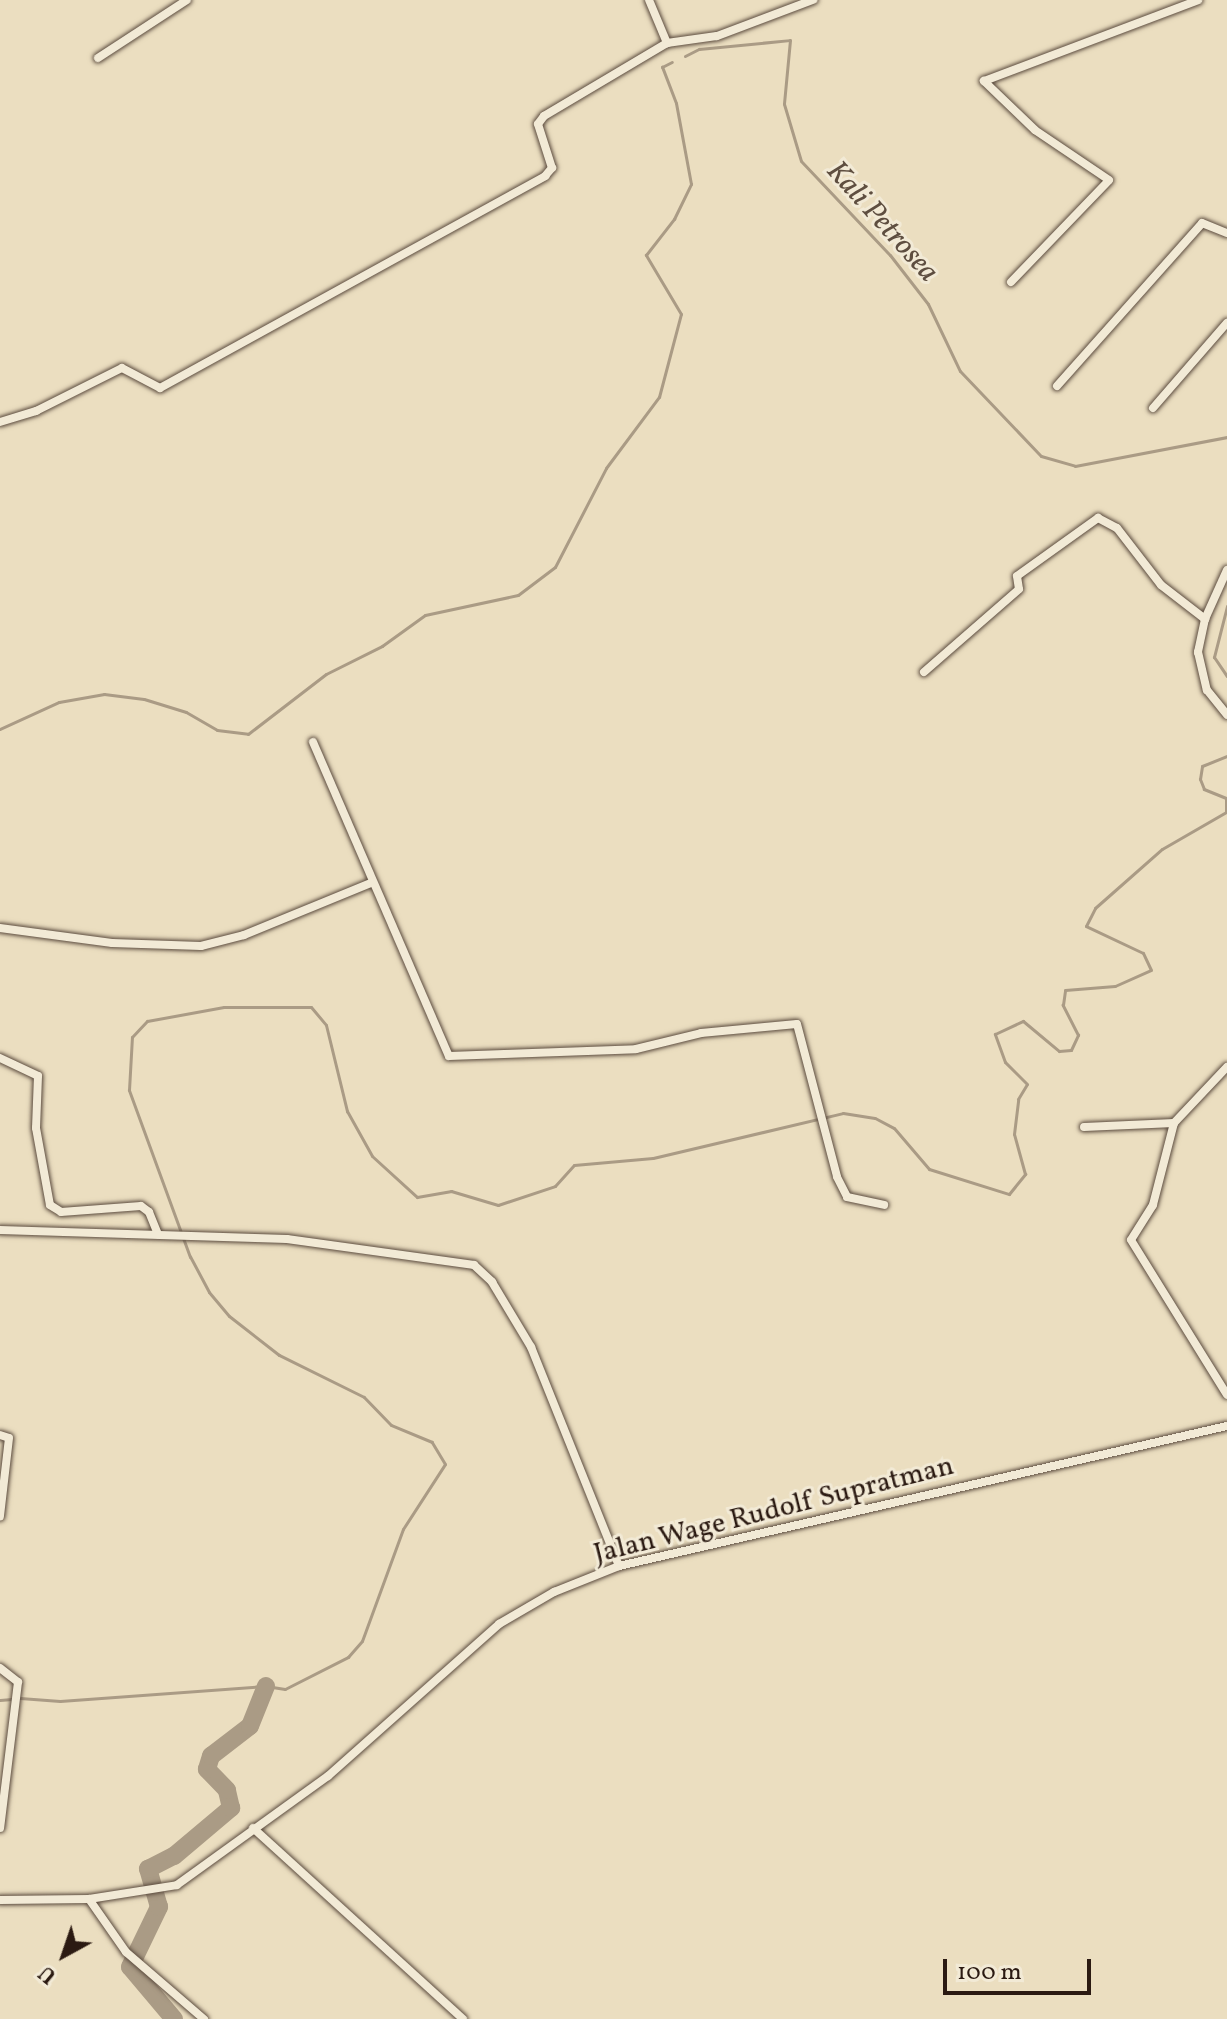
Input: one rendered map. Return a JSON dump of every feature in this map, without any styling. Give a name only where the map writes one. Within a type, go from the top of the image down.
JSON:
[{"type":"street","points":[[98,58],[187,0]]},
{"type":"street","points":[[649,0],[667,43]]},
{"type":"street","points":[[0,422],[36,411],[122,368],[160,388],[550,171],[540,118],[667,43],[717,36],[813,0]]},
{"type":"street","points":[[1011,282],[1109,180],[1035,130],[984,81],[1198,0]]},
{"type":"street","points":[[1057,386],[1202,223],[1227,233]]},
{"type":"street","points":[[1153,408],[1227,323]]},
{"type":"street","points":[[924,672],[1019,589],[1017,576],[1098,518],[1117,528],[1161,585],[1205,619]]},
{"type":"street","points":[[1227,570],[1205,619],[1200,670],[1227,715]]},
{"type":"street","points":[[313,742],[371,883],[449,1056],[636,1049],[716,1031],[797,1024],[825,1127],[828,1155],[847,1197],[884,1205]]},
{"type":"street","points":[[0,928],[112,943],[201,946],[244,935],[371,883]]},
{"type":"street","points":[[0,1058],[38,1076],[36,1128],[50,1205],[61,1212],[141,1206],[149,1212],[163,1235]]},
{"type":"street","points":[[1227,1067],[1174,1123],[1153,1205],[1131,1240],[1227,1395]]},
{"type":"street","points":[[1084,1127],[1174,1123]]},
{"type":"street","points":[[0,1230],[287,1239],[465,1261],[484,1273],[531,1347],[619,1566]]},
{"type":"street","name":"Jalan Wage Rudolf Supratman","points":[[0,1900],[141,1895],[169,1888],[193,1876],[253,1828],[328,1776],[499,1624],[554,1592],[619,1566],[1227,1426]]},
{"type":"street","points":[[0,1435],[9,1438],[0,1516]]},
{"type":"street","points":[[0,1668],[18,1682],[0,1828]]},
{"type":"street","points":[[253,1828],[463,2019]]},
{"type":"street","points":[[89,1899],[97,1917],[126,1952],[204,2019]]},
{"type":"waterway","name":"Kali Petrosea","points":[[685,56],[699,49],[790,40],[784,104],[801,161],[890,255],[928,304],[960,371],[1041,456],[1075,466],[1227,437]]},
{"type":"waterway","name":"Kali Petrosea","points":[[0,729],[59,702],[104,694],[144,699],[186,712],[217,730],[248,734],[326,674],[382,646],[425,615],[518,595],[555,567],[606,468],[659,397],[681,314],[646,255],[674,219],[691,184],[676,103],[662,67],[672,62]]},
{"type":"waterway","points":[[1227,606],[1214,657],[1227,676]]},
{"type":"waterway","points":[[20,1698],[60,1701],[266,1686],[285,1689],[348,1657],[362,1641],[403,1529],[445,1464],[432,1442],[391,1425],[364,1397],[279,1355],[229,1316],[209,1292],[190,1257],[129,1090],[132,1037],[147,1021],[224,1007],[311,1007],[326,1025],[347,1111],[372,1156],[417,1197],[451,1191],[498,1205],[555,1186],[574,1165],[653,1158],[843,1113],[875,1118],[894,1128],[929,1169],[1009,1194],[1025,1174],[1014,1134],[1018,1099],[1027,1084],[1005,1062],[995,1034],[1023,1021],[1059,1051],[1071,1050],[1078,1035],[1063,1005],[1065,990],[1115,986],[1151,970],[1143,953],[1086,926],[1095,908],[1162,849],[1226,812],[1226,798],[1204,789],[1200,779],[1202,766],[1227,756]]},
{"type":"waterway","points":[[174,2019],[130,1967],[159,1907],[148,1869],[174,1856],[231,1808],[227,1790],[207,1769],[211,1756],[250,1726],[266,1686]]},
{"type":"waterway","points":[[0,1700],[12,1699]]}]
